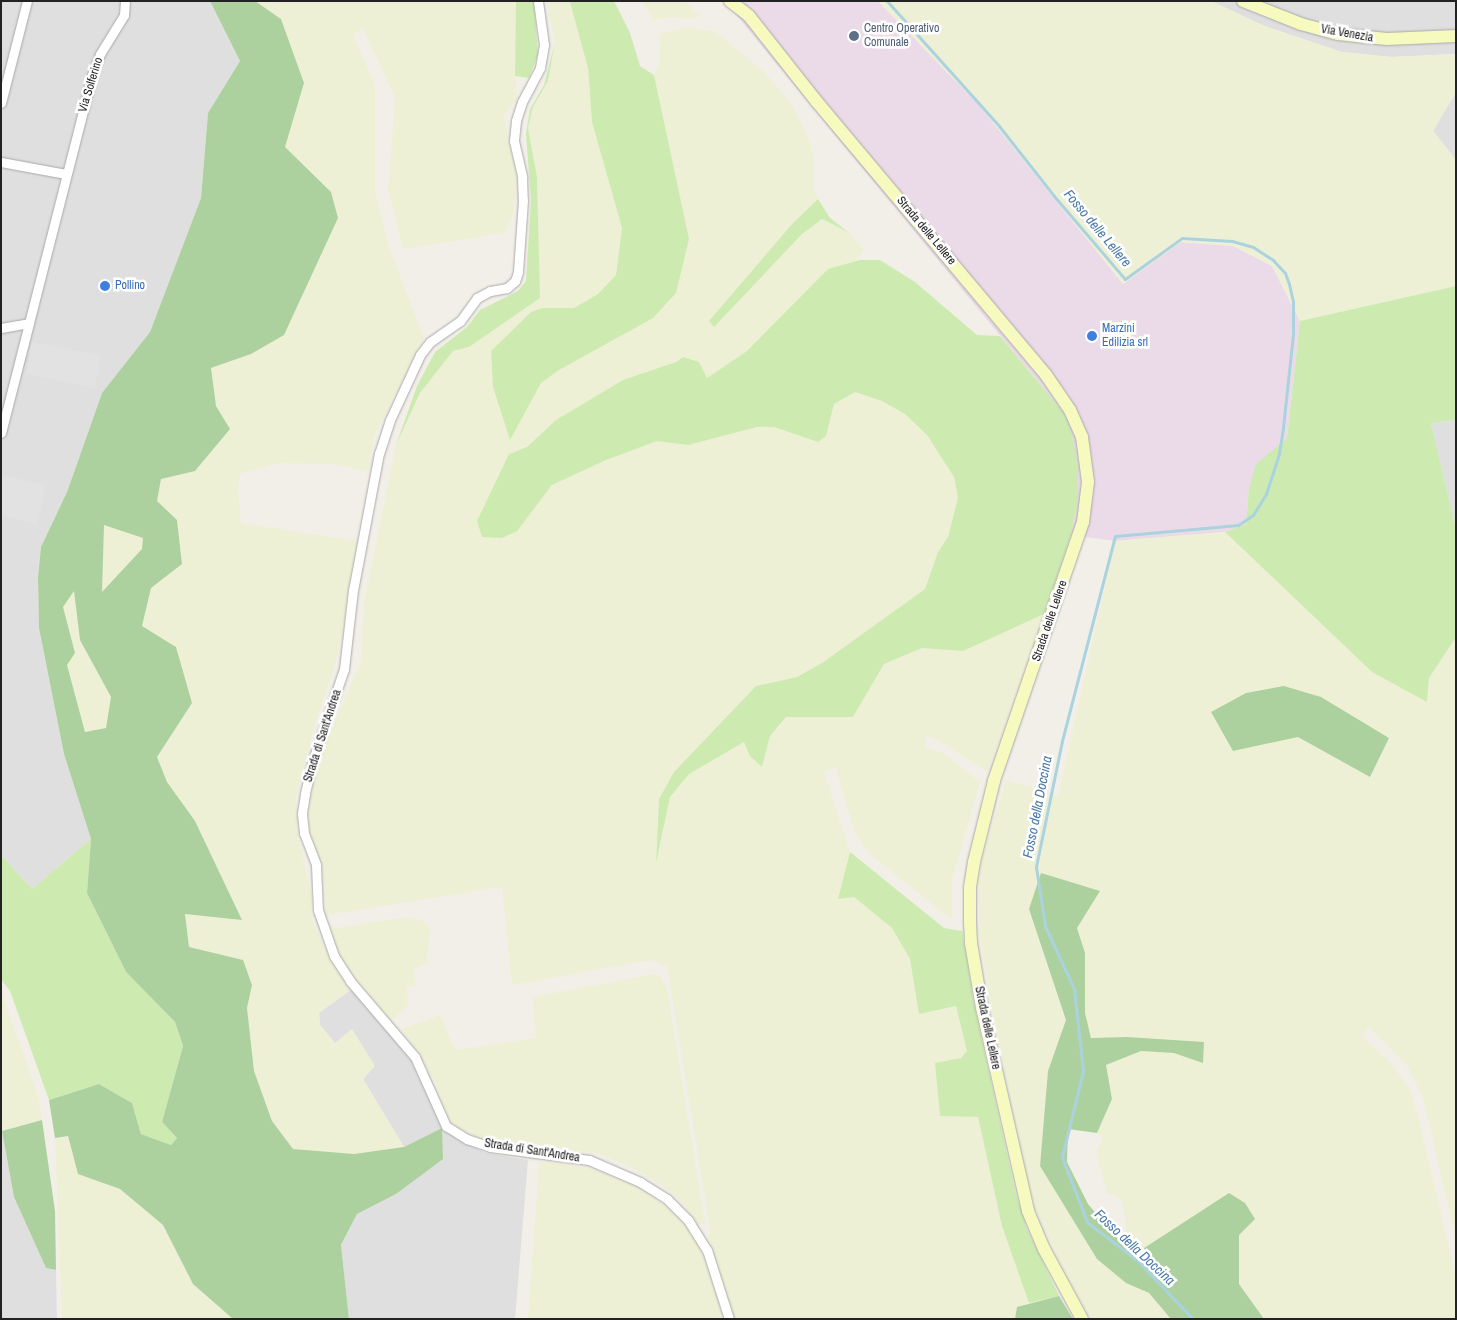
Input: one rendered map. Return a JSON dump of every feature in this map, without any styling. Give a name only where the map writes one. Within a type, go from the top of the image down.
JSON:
[{"type":"street","points":[[1,104],[26,1]]},
{"type":"street","name":"Via Solferino","points":[[1,433],[93,69],[124,15],[125,1]]},
{"type":"street","name":"Strada di Sant'Andrea","points":[[538,1],[544,45],[540,68],[516,121],[514,141],[522,177],[523,200],[518,272],[515,280],[507,288],[490,291],[477,298],[460,321],[430,342],[420,355],[390,420],[379,453],[353,590],[344,669],[312,763],[305,794],[302,814],[304,833],[316,864],[318,910],[334,956],[350,982],[414,1057],[446,1126],[467,1139],[490,1147],[588,1160],[640,1182],[666,1199],[688,1220],[708,1250],[729,1319]]},
{"type":"street","name":"Strada delle Lellere","points":[[730,1],[749,16],[818,102],[1046,375],[1070,410],[1083,444],[1088,482],[1083,522],[994,781],[974,862],[970,888],[971,943],[976,976],[1020,1184],[1028,1211],[1044,1249],[1082,1319]]},
{"type":"street","name":"Strada delle Lellere","points":[[744,1],[749,16]]},
{"type":"street","name":"Via Venezia","points":[[1244,1],[1301,24],[1338,34],[1387,39],[1456,36]]},
{"type":"street","points":[[1,162],[66,174]]},
{"type":"street","points":[[1,328],[28,323]]},
{"type":"shaded area","points":[[1,1],[210,1],[240,61],[208,113],[201,198],[150,332],[102,393],[67,492],[41,547],[38,577],[39,628],[64,754],[91,839],[32,889],[1,855]]},
{"type":"shaded area","points":[[746,1],[878,1],[979,105],[1123,284],[1181,242],[1233,246],[1272,266],[1300,321],[1287,438],[1256,465],[1249,488],[1246,524],[1225,532],[1115,541],[1071,535],[1078,498],[1078,468],[1062,411],[734,12]]},
{"type":"shaded area","points":[[1211,1],[1456,1],[1456,54],[1391,57],[1342,52],[1262,25]]},
{"type":"shaded area","points":[[1456,92],[1456,160],[1433,131]]},
{"type":"shaded area","points":[[32,342],[101,355],[95,388],[26,374]]},
{"type":"shaded area","points":[[1456,420],[1456,529],[1431,423]]},
{"type":"shaded area","points":[[1,475],[46,485],[37,524],[1,515]]},
{"type":"shaded area","points":[[352,989],[410,1057],[442,1128],[404,1147],[363,1079],[374,1066],[335,1043],[320,1025],[319,1013]]},
{"type":"shaded area","points":[[442,1128],[462,1142],[486,1153],[528,1160],[515,1319],[349,1319],[341,1246],[357,1214],[396,1194]]},
{"type":"shaded area","points":[[2,1131],[14,1197],[46,1268],[56,1270],[57,1319],[1,1319]]},
{"type":"green space","points":[[210,1],[255,1],[281,19],[304,83],[285,147],[331,192],[338,218],[284,335],[251,354],[211,368],[216,406],[230,429],[195,471],[161,479],[157,501],[177,520],[182,564],[151,588],[142,626],[176,647],[192,703],[157,757],[167,782],[195,821],[242,920],[185,914],[189,947],[243,960],[252,985],[247,1008],[254,1071],[272,1121],[293,1149],[354,1154],[404,1147],[442,1128],[443,1159],[396,1194],[357,1214],[341,1245],[349,1319],[233,1319],[193,1284],[163,1225],[120,1189],[78,1174],[68,1136],[55,1138],[49,1100],[99,1084],[132,1103],[141,1134],[171,1145],[177,1138],[162,1122],[183,1046],[175,1022],[126,972],[87,893],[91,839],[64,754],[39,628],[38,577],[41,547],[67,492],[102,393],[150,332],[201,198],[208,113],[240,61]],"holes":[[[104,525],[143,538],[142,549],[102,592]],[[74,591],[80,640],[111,697],[106,728],[85,732],[67,665],[75,653],[63,607]]]},
{"type":"green space","points":[[255,1],[516,1],[515,76],[517,98],[504,116],[517,181],[513,215],[505,233],[403,249],[388,190],[395,98],[363,28],[353,35],[375,85],[375,190],[389,247],[424,338],[373,438],[369,472],[334,464],[278,463],[240,474],[238,489],[241,523],[357,541],[343,631],[333,672],[316,721],[296,797],[297,830],[311,893],[311,917],[329,957],[352,989],[319,1012],[320,1025],[335,1043],[352,1029],[375,1066],[363,1079],[404,1147],[354,1154],[293,1149],[272,1121],[254,1071],[247,1008],[252,985],[189,947],[185,914],[241,919],[195,821],[167,782],[157,757],[192,703],[142,626],[151,588],[182,564],[177,520],[157,501],[161,479],[195,471],[230,429],[216,406],[210,368],[251,354],[331,192],[285,147],[304,83],[281,19]]},
{"type":"green space","points":[[516,1],[534,1],[538,55],[529,78],[515,76]]},
{"type":"green space","points":[[546,1],[572,1],[588,68],[592,122],[622,228],[616,275],[598,294],[573,308],[542,308],[510,440],[541,383],[559,370],[689,239],[654,75],[660,61],[659,34],[689,27],[716,32],[763,71],[791,103],[809,139],[814,159],[814,189],[818,199],[792,224],[709,321],[801,235],[822,219],[849,232],[864,250],[855,262],[828,269],[747,351],[707,378],[683,357],[556,420],[527,447],[509,454],[517,530],[552,485],[606,460],[657,440],[688,445],[757,427],[774,427],[818,442],[826,436],[834,404],[855,392],[882,401],[905,414],[927,435],[954,477],[958,498],[948,537],[938,552],[925,589],[822,663],[797,677],[756,686],[674,772],[659,799],[656,860],[662,840],[670,797],[689,774],[744,742],[762,767],[770,736],[786,717],[853,717],[884,664],[922,648],[963,651],[1044,614],[988,772],[936,739],[926,736],[925,747],[942,752],[980,782],[952,880],[952,920],[871,855],[855,833],[835,767],[824,772],[850,852],[838,899],[854,897],[892,928],[910,959],[919,1014],[956,1006],[967,1051],[961,1058],[941,1116],[978,1117],[1002,1226],[1029,1303],[1017,1307],[1015,1319],[733,1319],[709,1239],[710,1229],[667,966],[650,960],[512,985],[502,887],[326,915],[324,874],[309,829],[306,809],[315,767],[361,661],[364,602],[396,445],[420,393],[453,351],[469,347],[540,298],[537,177],[528,128],[533,107],[548,81],[555,42]]},
{"type":"green space","points":[[614,1],[630,33],[640,66],[654,75],[689,239],[676,293],[653,318],[559,370],[541,383],[510,440],[493,387],[491,351],[531,312],[542,308],[574,308],[598,294],[616,275],[622,228],[592,122],[588,68],[570,2]]},
{"type":"green space","points":[[642,1],[684,1],[700,15],[694,19],[672,17],[653,20]]},
{"type":"green space","points":[[878,1],[1211,1],[1262,25],[1342,52],[1391,57],[1456,54],[1456,92],[1433,131],[1456,160],[1456,286],[1300,321],[1272,265],[1233,246],[1181,242],[1123,284],[979,105]]},
{"type":"green space","points":[[555,42],[548,81],[533,107],[528,128],[537,177],[540,298],[469,347],[453,351],[420,393],[396,445],[417,386],[435,352],[467,327],[480,310],[518,291],[526,281],[531,200],[526,134],[530,109],[544,85]]},
{"type":"green space","points":[[818,199],[830,218],[848,232],[822,219],[801,235],[714,327],[709,321],[792,224]]},
{"type":"green space","points":[[860,260],[880,260],[915,282],[977,335],[1000,336],[1062,411],[1072,433],[1078,468],[1078,498],[1071,535],[1044,614],[963,651],[922,648],[884,664],[853,717],[786,717],[770,736],[762,767],[750,756],[744,742],[689,774],[670,797],[656,863],[659,799],[674,772],[756,686],[797,677],[822,663],[925,589],[938,552],[948,537],[958,498],[954,477],[927,435],[905,414],[882,401],[855,392],[834,404],[826,436],[818,442],[774,427],[757,427],[688,445],[657,441],[606,460],[552,485],[517,531],[502,538],[482,537],[477,521],[509,454],[527,447],[556,420],[623,380],[676,362],[683,357],[699,362],[707,378],[747,351],[828,269]]},
{"type":"green space","points":[[1456,286],[1456,420],[1431,423],[1456,529],[1456,637],[1429,678],[1427,702],[1372,672],[1225,532],[1246,524],[1249,488],[1256,464],[1287,438],[1300,321]]},
{"type":"green space","points":[[104,525],[143,538],[143,549],[101,593]]},
{"type":"green space","points":[[1225,532],[1372,672],[1428,701],[1429,678],[1456,637],[1456,1240],[1423,1099],[1408,1067],[1369,1026],[1362,1037],[1392,1064],[1410,1090],[1456,1276],[1456,1319],[1264,1319],[1239,1284],[1239,1235],[1229,1193],[1138,1252],[1128,1246],[1122,1199],[1107,1193],[1096,1153],[1102,1137],[1097,1133],[1112,1099],[1106,1065],[1141,1051],[1174,1053],[1203,1062],[1204,1043],[1127,1037],[1091,1038],[1085,1013],[1085,953],[1077,928],[1100,891],[1029,909],[1066,1020],[1048,1071],[1040,1166],[1126,1283],[1149,1293],[1171,1319],[1092,1319],[1067,1278],[1036,1210],[992,1013],[980,937],[979,894],[982,860],[1006,780],[1058,796],[1115,541]],"holes":[[[1298,737],[1389,738],[1370,777]]]},
{"type":"green space","points":[[74,591],[80,640],[111,697],[106,728],[85,733],[67,665],[63,607]]},
{"type":"green space","points":[[1284,686],[1321,697],[1389,738],[1370,777],[1298,737],[1233,751],[1211,712],[1246,693]]},
{"type":"green space","points":[[91,839],[87,893],[126,972],[175,1022],[183,1046],[162,1122],[177,1138],[171,1145],[141,1134],[132,1103],[99,1084],[49,1100],[10,991],[1,979],[1,855],[32,889]]},
{"type":"green space","points":[[850,852],[944,928],[962,931],[974,1005],[1016,1194],[1027,1229],[1059,1296],[1029,1303],[1002,1226],[978,1117],[940,1116],[935,1063],[961,1058],[967,1051],[956,1006],[919,1014],[910,959],[892,928],[854,897],[838,899]]},
{"type":"green space","points":[[1041,873],[1100,891],[1077,928],[1085,953],[1085,1013],[1091,1038],[1127,1037],[1204,1042],[1203,1063],[1174,1053],[1141,1051],[1106,1065],[1112,1099],[1097,1133],[1068,1129],[1067,1162],[1088,1204],[1116,1237],[1138,1252],[1229,1193],[1245,1203],[1255,1219],[1239,1235],[1239,1284],[1264,1319],[1171,1319],[1149,1293],[1126,1283],[1097,1259],[1040,1166],[1048,1071],[1066,1020],[1029,909]]},
{"type":"green space","points":[[407,917],[423,921],[430,927],[427,963],[413,969],[416,985],[407,987],[408,1005],[390,1022],[340,960],[328,929]]},
{"type":"green space","points":[[654,974],[660,976],[667,989],[705,1224],[696,1225],[682,1202],[660,1184],[628,1166],[599,1154],[541,1145],[482,1139],[449,1124],[434,1079],[401,1029],[440,1015],[455,1050],[536,1038],[532,997]]},
{"type":"green space","points":[[1,991],[39,1099],[42,1120],[1,1131]]},
{"type":"green space","points":[[42,1120],[55,1211],[56,1270],[46,1268],[14,1197],[2,1131]]},
{"type":"green space","points":[[68,1136],[78,1174],[120,1189],[163,1225],[193,1284],[233,1319],[62,1319],[55,1138]]},
{"type":"green space","points":[[539,1162],[562,1163],[600,1171],[642,1189],[670,1210],[686,1224],[699,1245],[725,1319],[528,1319]]},
{"type":"green space","points":[[1059,1296],[1073,1319],[1015,1319],[1017,1307]]},
{"type":"waterway","name":"Fosso della Doccina","points":[[887,1],[999,126],[1054,196],[1125,279],[1182,238],[1232,241],[1253,247],[1273,260],[1285,273],[1289,284],[1293,302],[1293,334],[1283,428],[1279,454],[1266,494],[1253,515],[1238,525],[1115,536],[1062,741],[1036,867],[1045,926],[1074,989],[1083,1071],[1062,1157],[1087,1222],[1138,1261],[1193,1319]]},
{"type":"place","name":"Centro Operativo Comunale","points":[[854,36]]},
{"type":"place","name":"Pollino","points":[[105,286]]},
{"type":"place","name":"Marzini Edilizia srl","points":[[1092,336]]},
{"type":"water label","name":"Fosso delle Lellere","points":[[1098,228]]}]
